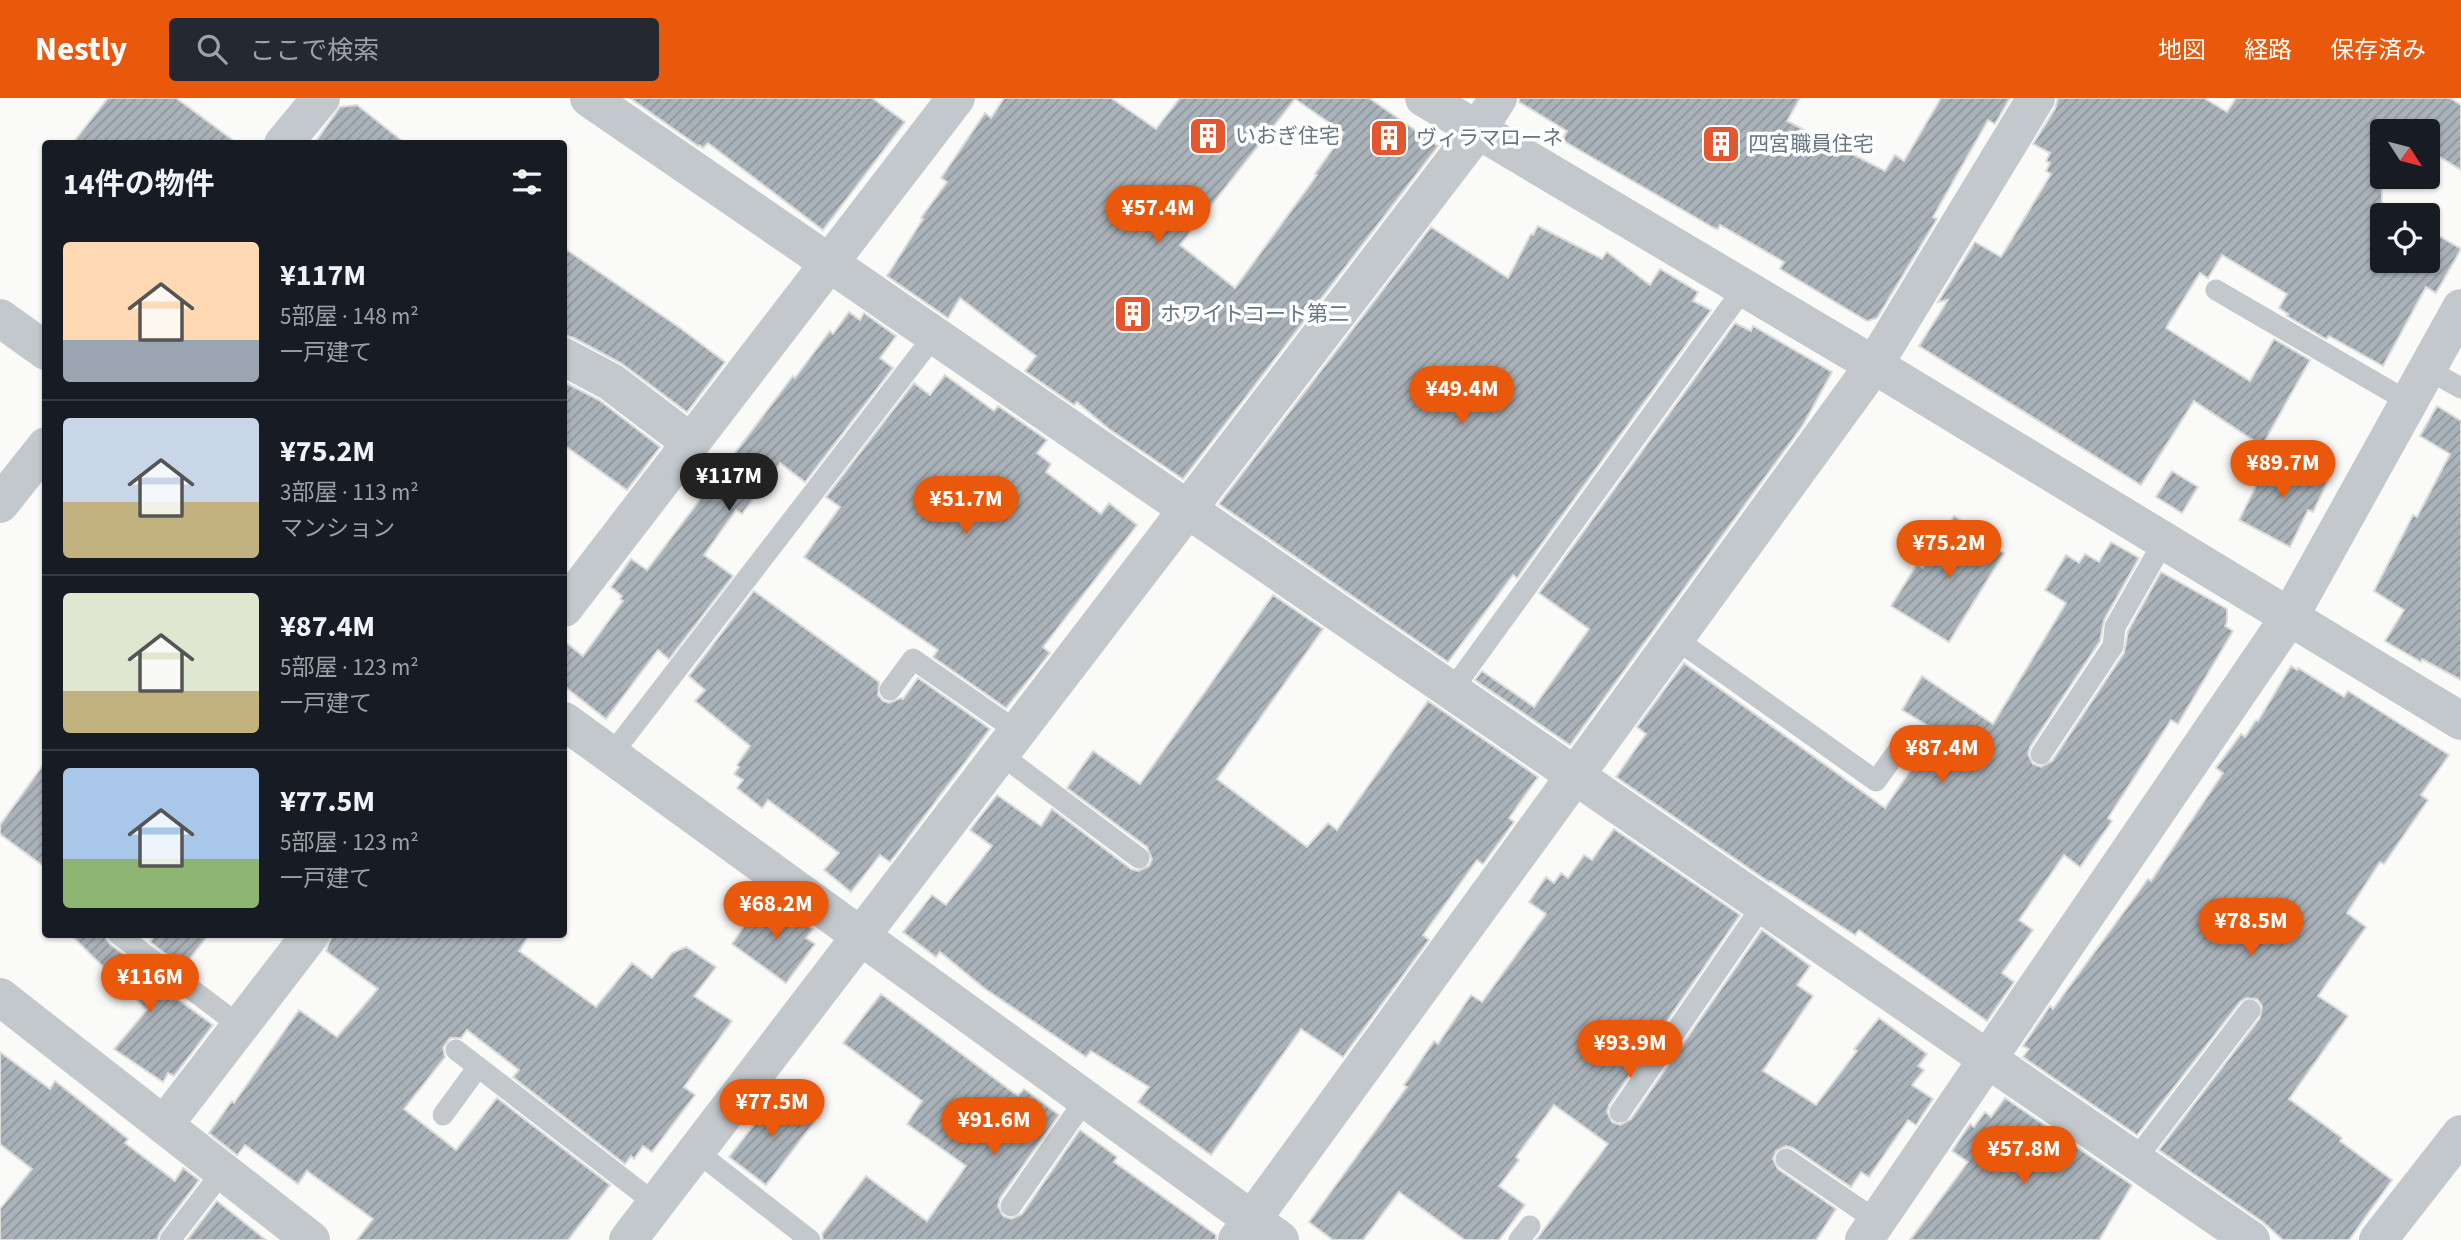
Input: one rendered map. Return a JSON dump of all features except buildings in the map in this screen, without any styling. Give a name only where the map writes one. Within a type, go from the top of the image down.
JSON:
[{"type":"street","points":[[286,140],[321,98]]},
{"type":"street","points":[[589,98],[2251,1240]]},
{"type":"street","points":[[567,604],[957,98]]},
{"type":"street","points":[[1424,98],[1874,365],[2461,721]]},
{"type":"street","points":[[628,1240],[1188,511],[1478,130],[1498,98]]},
{"type":"street","points":[[567,723],[1085,1100],[1257,1233],[1577,775],[1874,365],[2036,98]]},
{"type":"street","points":[[1870,1231],[2290,616],[2461,308]]},
{"type":"street","points":[[0,318],[42,348]]},
{"type":"street","points":[[567,360],[611,382],[690,442]]},
{"type":"street","points":[[0,504],[42,451]]},
{"type":"street","points":[[163,1125],[308,938]]},
{"type":"street","points":[[0,997],[311,1240]]},
{"type":"street","points":[[2378,1240],[2461,1134]]},
{"type":"lane","points":[[1452,690],[1744,288]]},
{"type":"lane","points":[[2216,290],[2409,402]]},
{"type":"lane","points":[[611,755],[934,336]]},
{"type":"lane","points":[[2427,369],[2461,388]]},
{"type":"lane","points":[[2041,754],[2113,646],[2115,627],[2164,541]]},
{"type":"lane","points":[[1676,639],[1876,781],[1904,742]]},
{"type":"lane","points":[[890,690],[913,659],[1139,858]]},
{"type":"lane","points":[[1620,1112],[1763,905]]},
{"type":"lane","points":[[123,938],[240,1026]]},
{"type":"lane","points":[[2136,1160],[2250,1010]]},
{"type":"lane","points":[[456,1050],[656,1204]]},
{"type":"lane","points":[[443,1115],[478,1067]]},
{"type":"lane","points":[[1011,1206],[1085,1100]]},
{"type":"lane","points":[[696,1151],[810,1240]]},
{"type":"lane","points":[[1786,1158],[1870,1231]]},
{"type":"lane","points":[[170,1240],[223,1171]]},
{"type":"place","name":"いおぎ住宅","points":[[1208,136]]},
{"type":"place","name":"ヴィラマローネ","points":[[1389,138]]},
{"type":"place","name":"四宮職員住宅","points":[[1721,144]]},
{"type":"place","name":"ホワイトコート第二","points":[[1133,314]]}]
